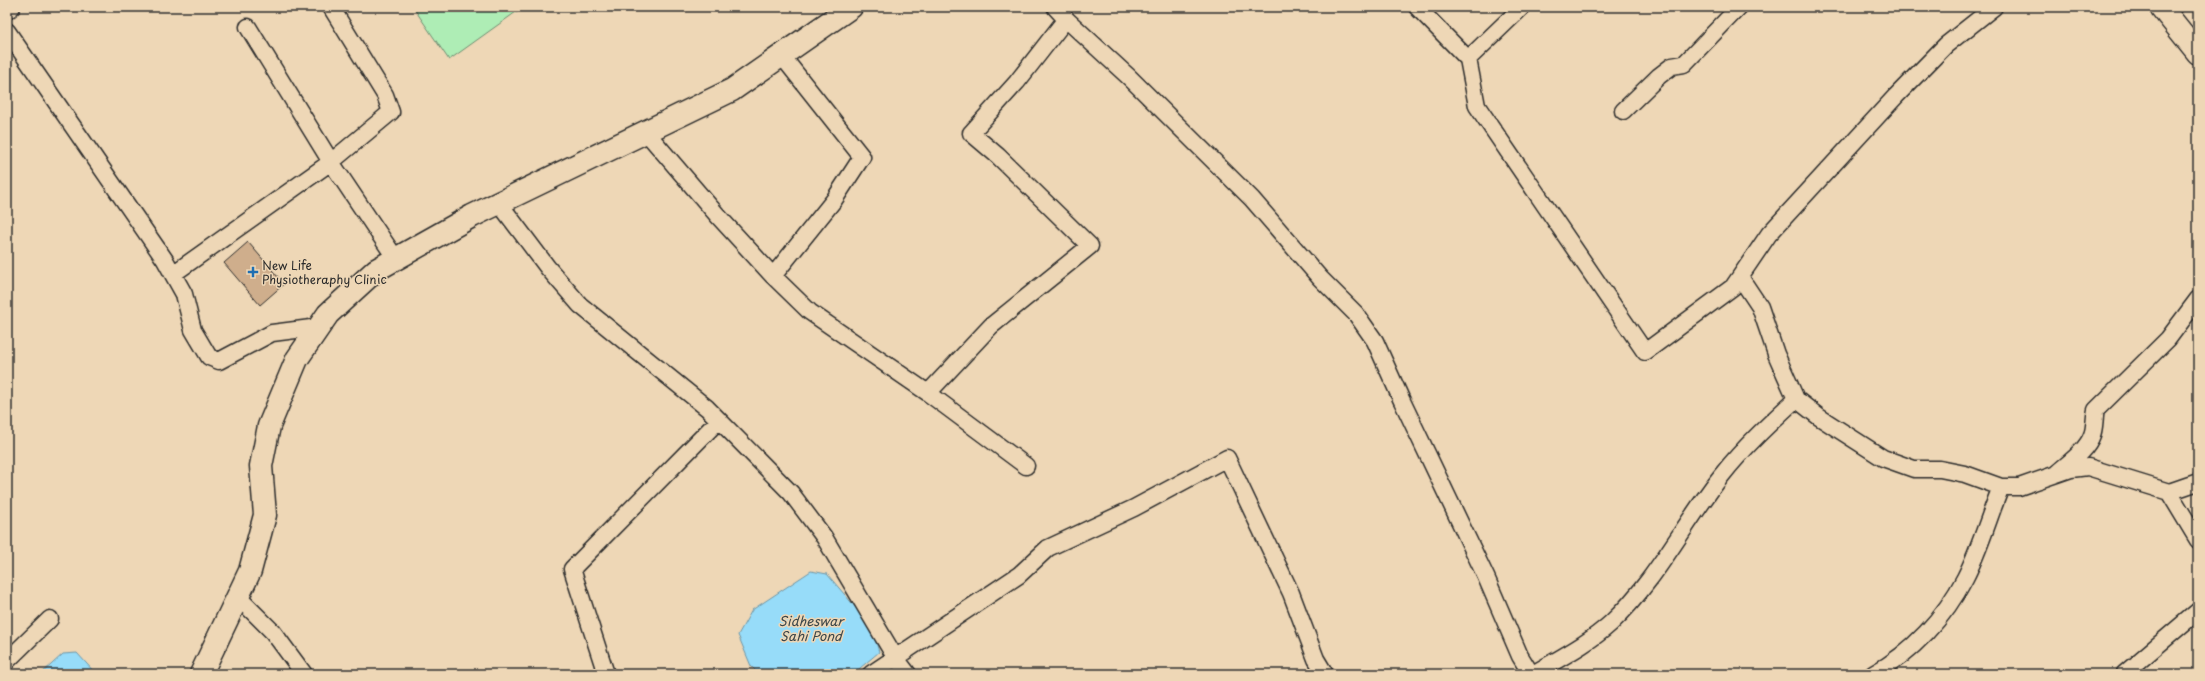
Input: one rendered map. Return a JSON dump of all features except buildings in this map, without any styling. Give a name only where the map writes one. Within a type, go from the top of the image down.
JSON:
[{"type":"main road","points":[[201,674],[250,571],[265,515],[261,466],[269,426],[297,359],[328,314],[376,270],[472,216],[732,90],[851,7]]},
{"type":"main road","points":[[2161,7],[2198,53]]},
{"type":"street","points":[[7,11],[12,7]]},
{"type":"street","points":[[173,274],[331,162],[391,112],[385,95],[331,7]]},
{"type":"street","points":[[1055,7],[1130,78],[1252,200],[1320,278],[1356,314],[1375,341],[1402,401],[1486,576],[1520,656],[1532,674],[1586,643],[1611,622],[1640,591],[1722,475],[1761,432],[1796,399]]},
{"type":"street","points":[[1417,7],[1468,59],[1477,106],[1645,352],[1733,287],[1769,234],[1896,96],[1946,45],[1994,7]]},
{"type":"street","points":[[1468,59],[1522,7]]},
{"type":"street","points":[[1623,112],[1659,76],[1672,66],[1684,64],[1739,7]]},
{"type":"street","points":[[928,393],[991,326],[1090,246],[998,156],[971,133],[1017,82],[1066,19]]},
{"type":"street","points":[[248,27],[331,162],[396,259]]},
{"type":"street","points":[[7,31],[173,274],[184,294],[194,330],[209,357],[219,361],[272,333],[319,327]]},
{"type":"street","points":[[773,276],[834,200],[862,157],[782,56]]},
{"type":"street","points":[[646,132],[773,276],[810,312],[928,393],[1026,466]]},
{"type":"street","points":[[499,203],[548,268],[580,305],[708,408],[791,493],[824,537],[895,657],[908,674]]},
{"type":"street","points":[[1740,277],[1760,307],[1776,354],[1796,399],[1819,417],[1883,458],[1914,469],[1940,469],[1965,474],[2001,486],[2018,487],[2057,473],[2088,467],[2169,492],[2198,482]]},
{"type":"street","points":[[2057,473],[2092,436],[2093,421],[2096,410],[2168,339],[2198,299]]},
{"type":"street","points":[[606,674],[572,569],[719,420]]},
{"type":"street","points":[[871,674],[1019,575],[1048,548],[1134,508],[1227,458],[1291,593],[1316,659],[1325,674]]},
{"type":"street","points":[[1874,674],[1927,633],[1946,608],[1965,578],[2001,486]]},
{"type":"street","points":[[2169,492],[2198,540]]},
{"type":"street","points":[[238,597],[273,632],[304,674]]},
{"type":"street","points":[[2124,674],[2198,611]]},
{"type":"street","points":[[7,661],[50,619]]},
{"type":"green space","points":[[413,7],[523,7],[449,60]]},
{"type":"water","name":"Sidheswar Sahi Pond","points":[[811,571],[827,574],[863,616],[873,632],[879,652],[853,674],[759,674],[751,666],[738,635],[752,610]]},
{"type":"water","points":[[77,653],[96,674],[41,674],[63,654]]},
{"type":"place","name":"New Life Physiotheraphy Clinic","points":[[253,272]]}]
